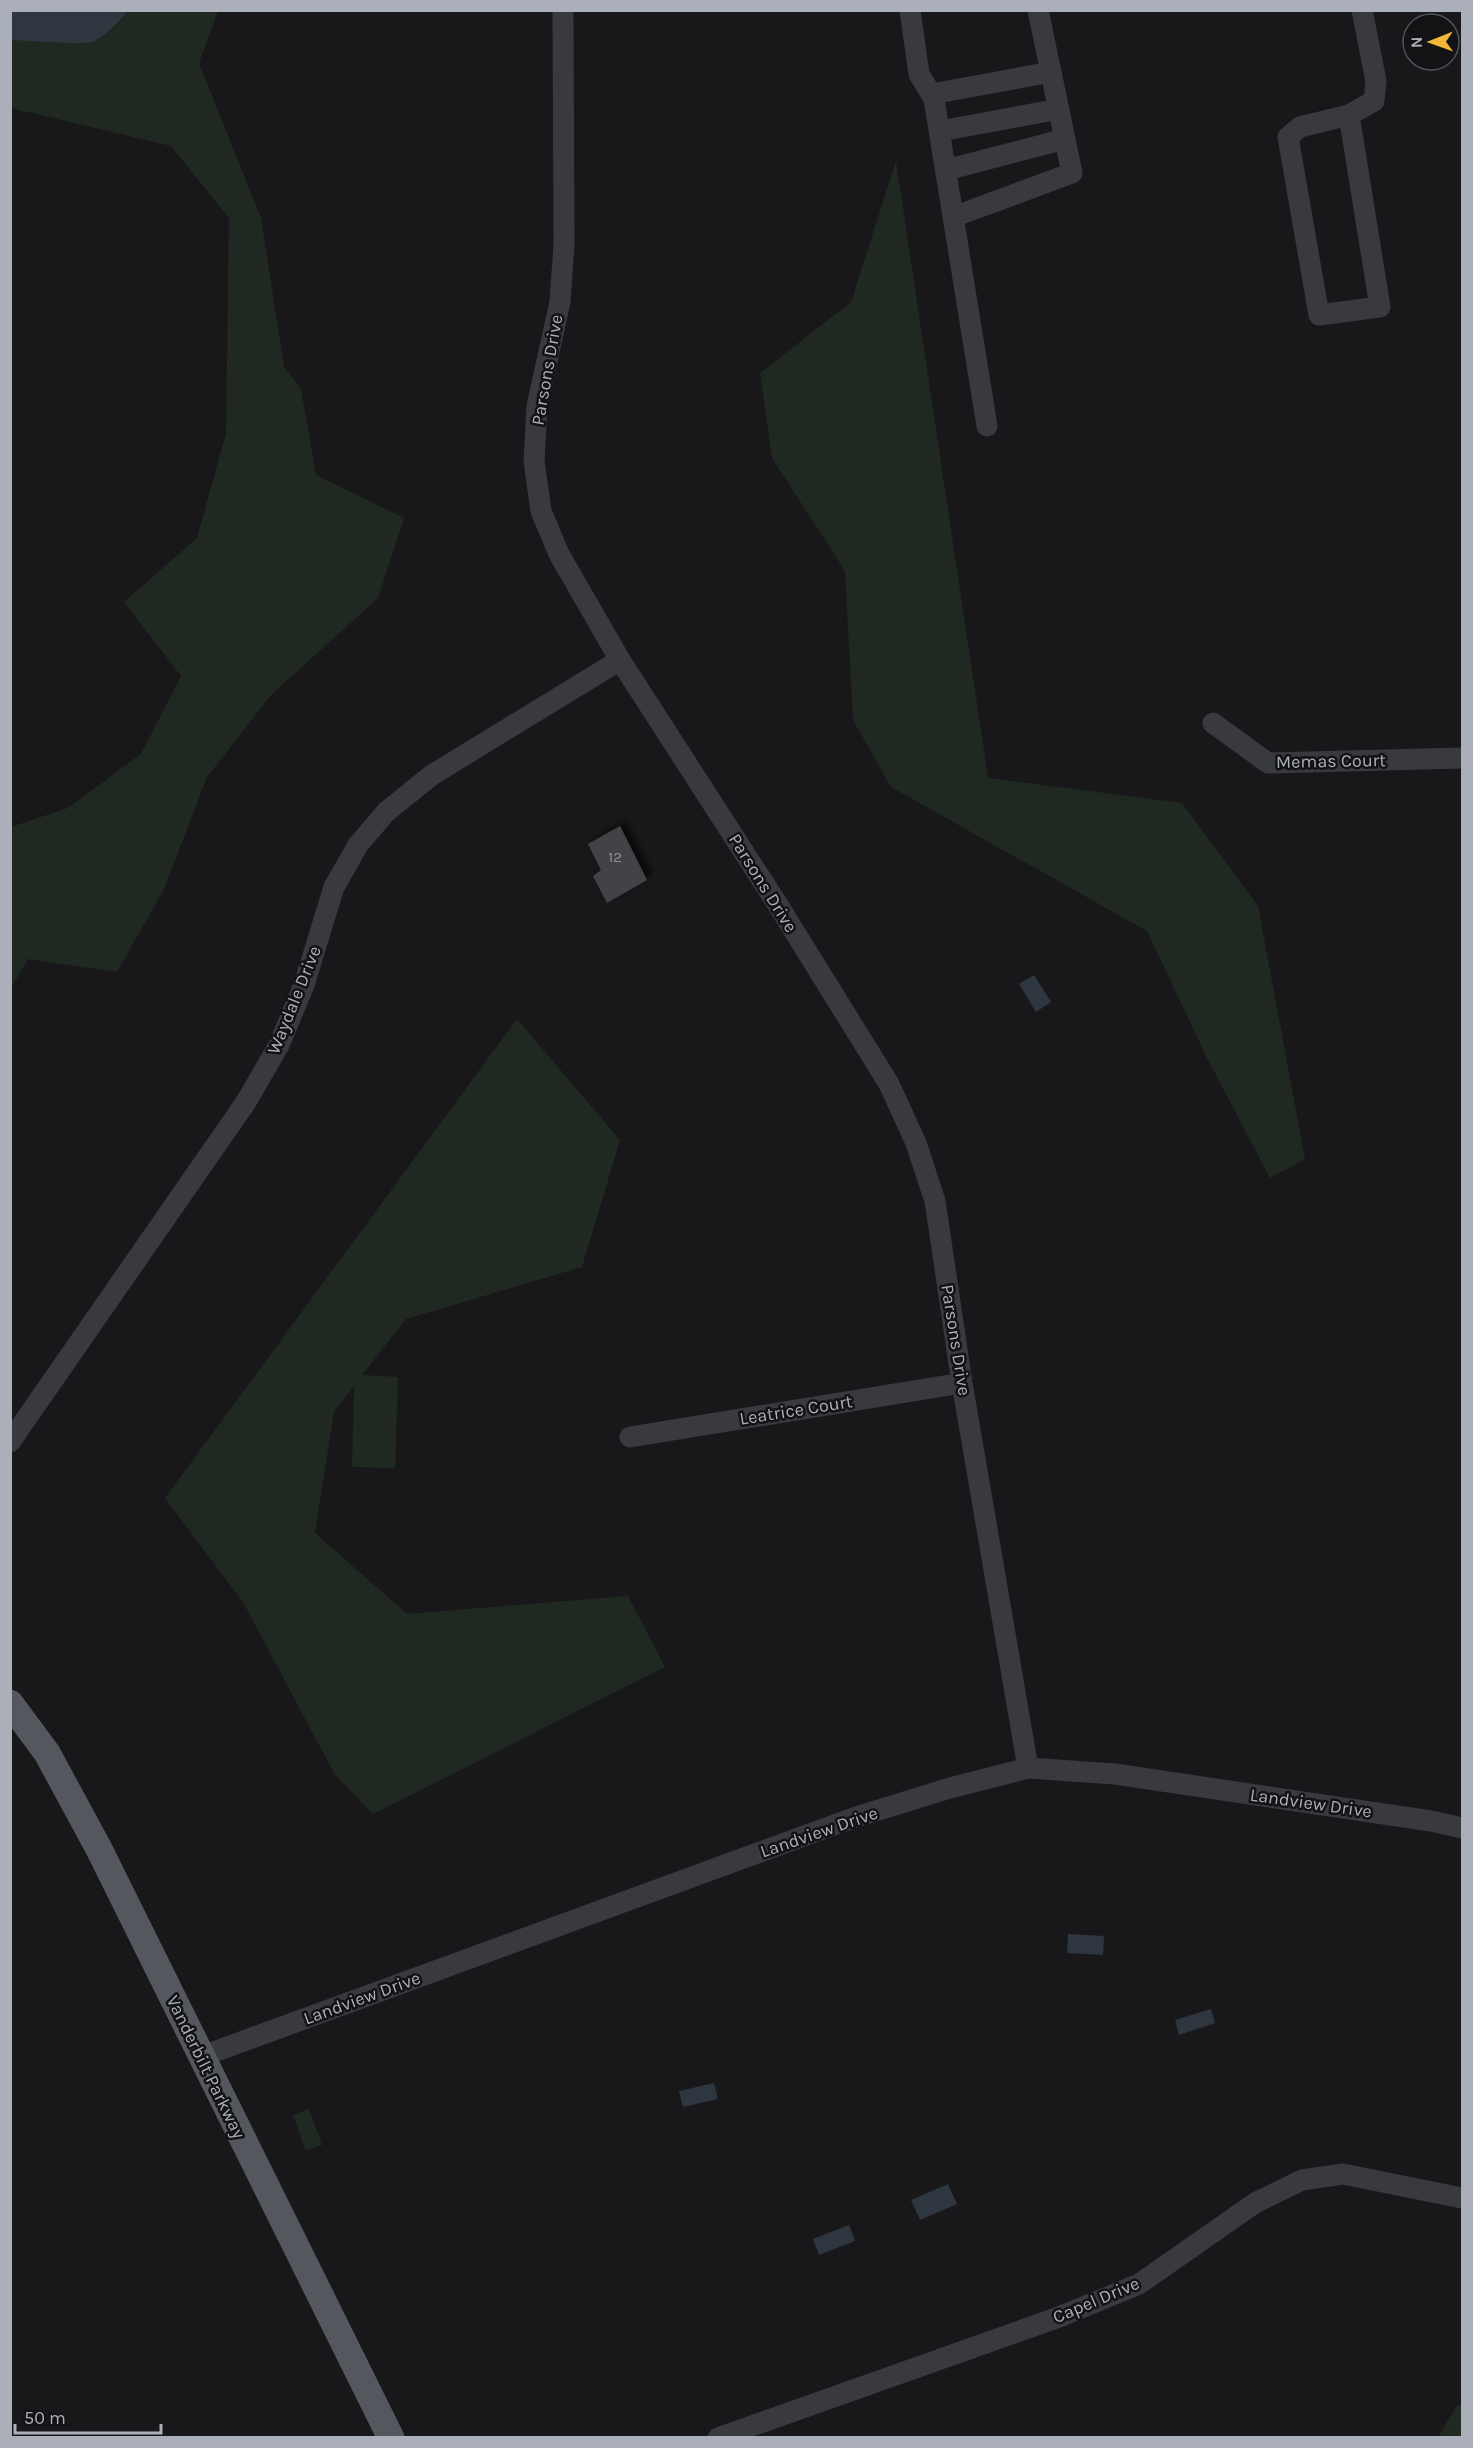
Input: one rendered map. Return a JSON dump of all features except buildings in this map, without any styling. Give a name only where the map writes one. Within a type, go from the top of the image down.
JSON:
[{"type":"main road","name":"Vanderbilt Parkway","points":[[10,1703],[47,1753],[99,1849],[200,2057],[391,2438]]},
{"type":"street","name":"Parsons Drive","points":[[563,10],[563,256],[560,302],[537,406],[534,461],[541,511],[559,554],[620,660],[730,830],[889,1084],[916,1143],[935,1201],[962,1383],[1028,1768]]},
{"type":"street","points":[[910,10],[919,74],[932,94],[940,131],[987,426]]},
{"type":"street","points":[[953,217],[1072,173],[1038,10]]},
{"type":"street","points":[[1349,115],[1380,307],[1319,315],[1288,137],[1300,126],[1349,115],[1374,101],[1377,81],[1362,10]]},
{"type":"street","points":[[932,94],[1051,72]]},
{"type":"street","points":[[940,131],[1059,109]]},
{"type":"street","points":[[946,170],[1065,139]]},
{"type":"street","name":"Waydale Drive","points":[[10,1442],[246,1102],[279,1045],[304,985],[334,887],[358,845],[386,812],[432,776],[620,660]]},
{"type":"street","name":"Memas Court","points":[[1213,723],[1268,763],[1462,758]]},
{"type":"street","name":"Leatrice Court","points":[[630,1437],[962,1383]]},
{"type":"street","name":"Landview Drive","points":[[200,2057],[856,1817],[950,1788],[1028,1768],[1115,1774],[1431,1821],[1462,1828]]},
{"type":"street","name":"Capel Drive","points":[[718,2438],[1059,2318],[1139,2284],[1255,2203],[1302,2180],[1343,2174],[1462,2198]]},
{"type":"shaded area","points":[[10,11],[127,11],[117,24],[101,37],[92,42],[76,43],[11,40]]},
{"type":"shaded area","points":[[127,11],[218,11],[199,63],[261,218],[284,367],[301,389],[316,475],[404,518],[378,598],[271,695],[207,777],[164,889],[117,972],[28,959],[11,988],[11,827],[68,808],[141,754],[181,676],[124,602],[197,538],[226,433],[229,218],[171,146],[11,108],[11,40],[92,42],[111,29]]},
{"type":"shaded area","points":[[896,161],[988,778],[1182,803],[1258,906],[1305,1159],[1270,1178],[1207,1058],[1147,931],[891,787],[853,720],[845,571],[772,458],[760,373],[851,302]]},
{"type":"shaded area","points":[[1034,975],[1051,1002],[1036,1012],[1019,984]]},
{"type":"shaded area","points":[[517,1019],[620,1140],[582,1267],[406,1319],[362,1375],[398,1377],[395,1468],[352,1467],[354,1386],[334,1411],[315,1533],[407,1614],[628,1596],[665,1667],[373,1814],[335,1775],[243,1602],[165,1498]]},
{"type":"shaded area","points":[[1068,1934],[1104,1936],[1103,1955],[1067,1953]]},
{"type":"shaded area","points":[[1211,2009],[1215,2023],[1179,2035],[1175,2020]]},
{"type":"shaded area","points":[[714,2083],[718,2099],[683,2107],[679,2091]]},
{"type":"shaded area","points":[[309,2109],[322,2145],[306,2151],[293,2115]]},
{"type":"shaded area","points":[[948,2184],[957,2204],[920,2220],[911,2200]]},
{"type":"shaded area","points":[[849,2225],[855,2241],[819,2255],[813,2239]]},
{"type":"shaded area","points":[[1462,2404],[1462,2437],[1438,2437],[1456,2407]]}]
